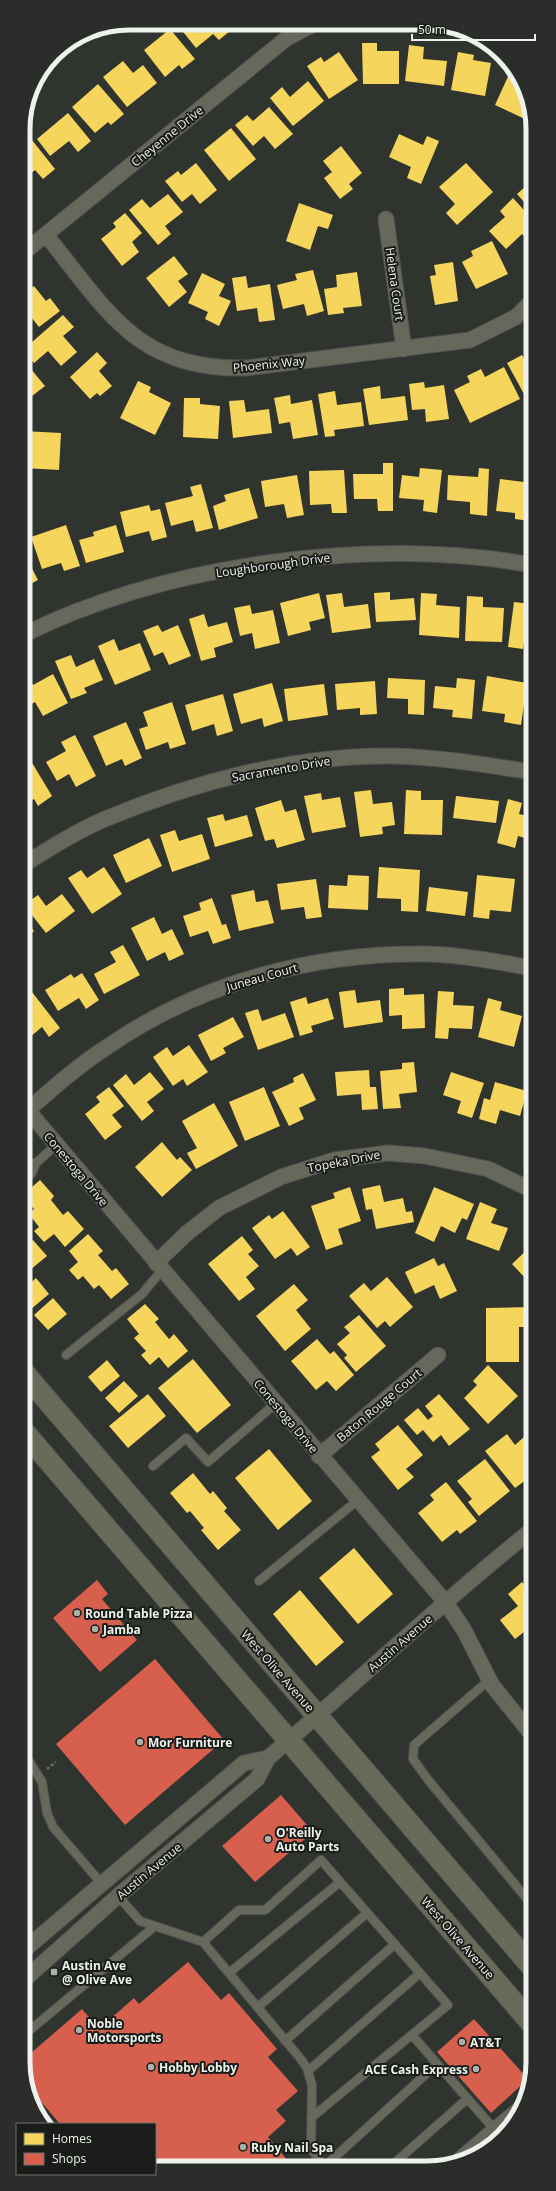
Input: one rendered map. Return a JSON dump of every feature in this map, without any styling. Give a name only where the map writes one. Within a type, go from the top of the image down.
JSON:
[{"type":"main road","name":"West Olive Avenue","points":[[30,1380],[526,1960]]},
{"type":"main road","name":"West Olive Avenue","points":[[30,1439],[287,1741],[526,2017]]},
{"type":"street","name":"Cheyenne Drive","points":[[30,248],[287,38],[302,30]]},
{"type":"street","name":"Helena Court","points":[[386,219],[404,348]]},
{"type":"street","name":"Phoenix Way","points":[[46,235],[117,322],[146,345],[172,358],[217,368],[246,368],[470,340],[516,317],[526,307]]},
{"type":"street","name":"Loughborough Drive","points":[[30,632],[83,610],[135,592],[198,576],[257,565],[372,553],[429,554],[526,564]]},
{"type":"street","name":"Sacramento Drive","points":[[30,861],[55,845],[105,819],[175,794],[248,772],[324,760],[393,756],[463,761],[526,771]]},
{"type":"street","name":"Juneau Court","points":[[30,1105],[67,1075],[110,1044],[140,1026],[204,995],[271,972],[323,961],[394,954],[429,954],[482,959],[526,967]]},
{"type":"street","name":"Conestoga Drive","points":[[30,1115],[319,1456],[446,1603],[464,1630],[489,1680],[505,1704],[526,1728]]},
{"type":"street","name":"Topeka Drive","points":[[159,1267],[186,1234],[219,1208],[281,1177],[334,1160],[388,1153],[425,1156],[488,1169],[526,1187]]},
{"type":"street","name":"Baton Rouge Court","points":[[319,1456],[438,1355]]},
{"type":"street","name":"Austin Avenue","points":[[30,1974],[118,1896],[257,1779],[268,1758],[446,1603],[479,1572],[526,1535]]},
{"type":"street","name":"Austin Avenue","points":[[30,1945],[244,1763],[268,1758]]},
{"type":"street","points":[[118,1896],[129,1876],[172,1839],[179,1818]]},
{"type":"street","points":[[48,1958],[55,1939],[97,1902],[102,1892],[102,1884]]},
{"type":"lane","points":[[30,1175],[36,1163],[56,1145]]},
{"type":"lane","points":[[30,1163],[36,1163]]},
{"type":"lane","points":[[66,1355],[142,1294],[159,1267]]},
{"type":"lane","points":[[153,1466],[186,1438],[208,1462],[275,1404]]},
{"type":"lane","points":[[259,1581],[358,1500]]},
{"type":"lane","points":[[489,1680],[414,1745],[413,1759],[429,1781],[526,1898]]},
{"type":"lane","points":[[30,1763],[42,1782],[47,1813],[53,1827],[102,1884]]},
{"type":"lane","points":[[203,1942],[239,1910],[265,1910],[321,1860],[448,2005],[311,2118]]},
{"type":"lane","points":[[229,1972],[340,1882]]},
{"type":"lane","points":[[118,1896],[140,1921],[203,1942],[258,2007],[308,2071],[312,2085],[311,2149],[320,2161]]},
{"type":"lane","points":[[258,2007],[367,1913]]},
{"type":"lane","points":[[30,2030],[155,1926]]},
{"type":"lane","points":[[285,2041],[395,1944]]},
{"type":"lane","points":[[308,2071],[420,1973]]},
{"type":"lane","points":[[412,2035],[497,2132]]},
{"type":"lane","points":[[331,2161],[437,2064]]},
{"type":"lane","points":[[397,2161],[467,2099]]},
{"type":"lane","points":[[460,2155],[514,2110]]},
{"type":"building: Homes","points":[[169,30],[171,30],[195,59],[182,69],[179,65],[165,77],[144,50]]},
{"type":"building: Homes","points":[[182,30],[230,31],[219,40],[213,34],[196,48]]},
{"type":"building: Homes","points":[[362,43],[377,43],[377,51],[399,51],[399,84],[363,84]]},
{"type":"building: Homes","points":[[409,45],[424,47],[423,59],[447,61],[444,86],[405,81]]},
{"type":"building: Homes","points":[[339,52],[358,80],[329,99],[307,66],[321,57],[324,62]]},
{"type":"building: Homes","points":[[458,52],[474,55],[473,60],[491,63],[485,96],[451,90]]},
{"type":"building: Homes","points":[[123,61],[133,73],[143,65],[157,83],[127,107],[103,77]]},
{"type":"building: Homes","points":[[509,74],[521,97],[525,119],[495,105]]},
{"type":"building: Homes","points":[[308,81],[324,101],[293,126],[270,98],[282,87],[290,97]]},
{"type":"building: Homes","points":[[98,84],[124,114],[111,125],[108,122],[95,133],[72,107]]},
{"type":"building: Homes","points":[[269,107],[293,134],[275,149],[264,136],[253,146],[235,125],[247,115],[253,121]]},
{"type":"building: Homes","points":[[68,113],[91,141],[78,152],[69,141],[50,156],[37,139]]},
{"type":"building: Homes","points":[[231,128],[256,159],[229,181],[204,150]]},
{"type":"building: Homes","points":[[399,134],[423,145],[427,136],[439,141],[421,184],[407,178],[411,167],[389,157]]},
{"type":"building: Homes","points":[[32,140],[55,169],[43,179],[35,170],[30,174],[30,142]]},
{"type":"building: Homes","points":[[341,146],[362,173],[349,184],[353,189],[340,199],[324,178],[332,172],[323,161]]},
{"type":"building: Homes","points":[[196,163],[217,190],[200,204],[192,194],[182,202],[165,181],[178,171],[181,175]]},
{"type":"building: Homes","points":[[466,163],[493,192],[457,225],[446,213],[455,204],[439,187]]},
{"type":"building: Homes","points":[[526,186],[526,204],[517,194]]},
{"type":"building: Homes","points":[[168,194],[183,212],[165,226],[171,234],[158,245],[129,210],[142,199],[150,208]]},
{"type":"building: Homes","points":[[513,198],[526,212],[526,238],[522,234],[506,249],[489,231],[505,217],[500,211]]},
{"type":"building: Homes","points":[[299,203],[333,215],[328,229],[318,226],[310,250],[286,241]]},
{"type":"building: Homes","points":[[125,213],[142,233],[132,242],[139,252],[122,266],[101,239],[116,227],[113,223]]},
{"type":"building: Homes","points":[[492,241],[508,274],[476,289],[462,262],[473,256],[471,251]]},
{"type":"building: Homes","points":[[174,256],[188,274],[178,281],[187,292],[169,307],[146,278]]},
{"type":"building: Homes","points":[[453,262],[458,301],[435,305],[430,276],[436,275],[434,265]]},
{"type":"building: Homes","points":[[313,270],[324,311],[307,316],[304,304],[283,309],[277,285],[297,280],[295,274]]},
{"type":"building: Homes","points":[[357,272],[362,306],[343,308],[344,313],[328,315],[324,289],[337,287],[336,275]]},
{"type":"building: Homes","points":[[202,273],[225,284],[219,296],[231,301],[219,326],[205,319],[208,312],[188,303]]},
{"type":"building: Homes","points":[[246,276],[248,288],[270,284],[275,320],[259,322],[257,308],[237,311],[232,278]]},
{"type":"building: Homes","points":[[34,286],[46,301],[50,298],[60,311],[39,327],[31,317],[30,318],[30,289]]},
{"type":"building: Homes","points":[[63,315],[74,327],[63,336],[77,352],[61,366],[48,351],[34,363],[30,358],[30,344]]},
{"type":"building: Homes","points":[[97,352],[107,363],[99,371],[112,386],[100,396],[97,393],[90,399],[70,377]]},
{"type":"building: Homes","points":[[522,355],[526,362],[526,398],[507,363]]},
{"type":"building: Homes","points":[[504,367],[520,399],[470,423],[454,390],[470,382],[467,376],[481,369],[485,377]]},
{"type":"building: Homes","points":[[31,369],[45,386],[30,398]]},
{"type":"building: Homes","points":[[138,381],[151,387],[149,392],[171,403],[155,435],[120,418]]},
{"type":"building: Homes","points":[[424,382],[425,388],[444,385],[449,419],[426,422],[425,409],[412,410],[409,384]]},
{"type":"building: Homes","points":[[380,386],[381,399],[405,396],[408,420],[369,425],[363,389]]},
{"type":"building: Homes","points":[[335,391],[337,405],[361,402],[364,426],[334,430],[335,436],[325,437],[318,394]]},
{"type":"building: Homes","points":[[290,395],[291,404],[312,400],[318,435],[293,439],[290,422],[279,424],[274,398]]},
{"type":"building: Homes","points":[[184,398],[200,398],[200,404],[220,406],[218,439],[183,437]]},
{"type":"building: Homes","points":[[244,400],[246,412],[269,409],[272,433],[233,438],[229,401]]},
{"type":"building: Homes","points":[[30,431],[61,433],[59,470],[30,468]]},
{"type":"building: Homes","points":[[383,463],[393,463],[393,511],[378,511],[377,499],[354,499],[353,474],[383,474]]},
{"type":"building: Homes","points":[[420,468],[442,470],[437,513],[423,511],[424,500],[399,498],[402,475],[419,477]]},
{"type":"building: Homes","points":[[479,468],[489,469],[487,516],[470,514],[470,502],[447,500],[448,475],[478,477]]},
{"type":"building: Homes","points":[[344,470],[347,513],[332,513],[331,504],[310,505],[309,471]]},
{"type":"building: Homes","points":[[297,475],[304,515],[287,518],[284,504],[265,507],[261,481]]},
{"type":"building: Homes","points":[[500,479],[526,482],[526,520],[515,519],[515,513],[496,511]]},
{"type":"building: Homes","points":[[201,484],[213,528],[196,532],[193,520],[171,526],[165,503],[193,496],[190,487]]},
{"type":"building: Homes","points":[[249,488],[258,518],[219,530],[213,506],[226,501],[224,495]]},
{"type":"building: Homes","points":[[149,505],[151,511],[160,509],[167,537],[152,541],[149,531],[126,537],[120,512]]},
{"type":"building: Homes","points":[[66,525],[80,566],[64,571],[61,563],[42,569],[31,537]]},
{"type":"building: Homes","points":[[116,525],[124,552],[86,563],[79,540],[94,536],[93,532]]},
{"type":"building: Homes","points":[[30,565],[38,580],[30,584]]},
{"type":"building: Homes","points":[[390,592],[390,600],[414,598],[416,620],[376,622],[374,593]]},
{"type":"building: Homes","points":[[319,593],[325,618],[309,622],[311,630],[288,636],[280,603]]},
{"type":"building: Homes","points":[[342,593],[344,607],[368,604],[371,628],[332,633],[326,595]]},
{"type":"building: Homes","points":[[421,593],[437,594],[436,605],[460,607],[459,638],[419,635]]},
{"type":"building: Homes","points":[[467,596],[483,597],[483,607],[504,608],[502,642],[465,641]]},
{"type":"building: Homes","points":[[514,602],[526,604],[526,643],[524,643],[523,649],[508,647]]},
{"type":"building: Homes","points":[[250,605],[252,614],[273,610],[280,643],[255,649],[252,633],[240,636],[234,608]]},
{"type":"building: Homes","points":[[204,614],[208,627],[227,622],[233,642],[214,648],[216,657],[201,661],[189,619]]},
{"type":"building: Homes","points":[[158,625],[162,632],[178,625],[191,656],[169,665],[163,652],[154,656],[143,631]]},
{"type":"building: Homes","points":[[114,639],[119,651],[140,643],[151,670],[115,685],[98,646]]},
{"type":"building: Homes","points":[[71,655],[76,667],[94,659],[103,680],[84,688],[87,693],[71,699],[55,661]]},
{"type":"building: Homes","points":[[53,674],[68,703],[43,716],[35,702],[30,705],[30,679],[33,685]]},
{"type":"building: Homes","points":[[487,676],[526,683],[521,725],[504,722],[505,714],[482,711]]},
{"type":"building: Homes","points":[[388,678],[425,680],[424,715],[408,714],[408,699],[387,698]]},
{"type":"building: Homes","points":[[457,678],[475,680],[472,719],[452,717],[453,710],[433,708],[435,686],[456,688]]},
{"type":"building: Homes","points":[[375,681],[377,714],[360,715],[360,708],[337,710],[335,684]]},
{"type":"building: Homes","points":[[272,683],[283,721],[264,727],[262,718],[241,724],[233,694]]},
{"type":"building: Homes","points":[[324,684],[328,715],[288,721],[284,689]]},
{"type":"building: Homes","points":[[223,694],[233,731],[217,736],[214,724],[192,731],[185,705]]},
{"type":"building: Homes","points":[[172,702],[186,744],[170,749],[168,742],[146,750],[139,729],[148,726],[143,712]]},
{"type":"building: Homes","points":[[126,722],[142,758],[125,766],[122,759],[106,766],[93,736]]},
{"type":"building: Homes","points":[[75,735],[96,776],[76,787],[69,774],[57,781],[46,762],[66,751],[61,742]]},
{"type":"building: Homes","points":[[30,762],[52,796],[38,806],[34,799],[30,801]]},
{"type":"building: Homes","points":[[371,790],[373,804],[392,802],[395,825],[382,827],[383,834],[360,837],[354,792]]},
{"type":"building: Homes","points":[[406,790],[421,791],[421,800],[443,800],[442,835],[404,834]]},
{"type":"building: Homes","points":[[321,793],[322,800],[340,797],[346,827],[312,833],[304,796]]},
{"type":"building: Homes","points":[[456,796],[499,801],[496,823],[453,818]]},
{"type":"building: Homes","points":[[508,799],[522,803],[519,814],[526,816],[526,838],[518,836],[515,848],[497,843]]},
{"type":"building: Homes","points":[[281,800],[285,812],[296,809],[305,840],[277,848],[274,839],[265,841],[255,808]]},
{"type":"building: Homes","points":[[223,814],[225,821],[247,815],[253,836],[215,847],[207,818]]},
{"type":"building: Homes","points":[[175,830],[179,841],[202,834],[210,859],[172,872],[160,835]]},
{"type":"building: Homes","points":[[149,838],[162,866],[126,883],[113,855]]},
{"type":"building: Homes","points":[[104,867],[122,894],[92,914],[68,878],[81,870],[87,878]]},
{"type":"building: Homes","points":[[379,867],[420,870],[418,912],[401,911],[401,899],[377,898]]},
{"type":"building: Homes","points":[[348,875],[369,876],[368,910],[328,908],[329,885],[347,886]]},
{"type":"building: Homes","points":[[477,875],[515,879],[511,912],[490,910],[489,919],[473,917]]},
{"type":"building: Homes","points":[[316,879],[322,917],[306,919],[304,907],[281,910],[277,884]]},
{"type":"building: Homes","points":[[429,887],[468,892],[465,916],[426,911]]},
{"type":"building: Homes","points":[[254,890],[256,902],[268,900],[274,923],[239,931],[231,895]]},
{"type":"building: Homes","points":[[62,894],[75,911],[46,933],[30,913],[30,901],[38,895],[46,906]]},
{"type":"building: Homes","points":[[212,898],[222,925],[226,924],[231,938],[213,944],[208,931],[190,937],[183,916],[201,910],[199,903]]},
{"type":"building: Homes","points":[[154,917],[162,934],[172,929],[184,954],[169,961],[165,952],[147,961],[131,928]]},
{"type":"building: Homes","points":[[30,926],[34,931],[30,934]]},
{"type":"building: Homes","points":[[123,945],[140,975],[104,994],[94,974],[116,962],[110,952]]},
{"type":"building: Homes","points":[[82,973],[99,1000],[86,1009],[79,998],[58,1011],[45,990],[71,974],[74,978]]},
{"type":"building: Homes","points":[[404,988],[404,995],[424,994],[425,1028],[402,1029],[402,1015],[389,1016],[389,989]]},
{"type":"building: Homes","points":[[355,990],[357,1003],[380,1000],[383,1022],[344,1028],[339,992]]},
{"type":"building: Homes","points":[[438,991],[454,992],[453,1005],[474,1006],[472,1029],[449,1028],[448,1039],[435,1038]]},
{"type":"building: Homes","points":[[32,992],[60,1028],[49,1037],[42,1027],[30,1037],[30,994]]},
{"type":"building: Homes","points":[[306,997],[308,1004],[328,998],[334,1019],[311,1026],[313,1032],[300,1036],[290,1002]]},
{"type":"building: Homes","points":[[488,998],[502,1002],[500,1010],[522,1016],[514,1047],[478,1037]]},
{"type":"building: Homes","points":[[258,1009],[262,1021],[285,1013],[294,1037],[258,1050],[245,1013]]},
{"type":"building: Homes","points":[[233,1017],[244,1037],[223,1048],[226,1053],[211,1061],[198,1035]]},
{"type":"building: Homes","points":[[189,1045],[208,1072],[187,1086],[183,1079],[173,1086],[153,1057],[167,1047],[173,1056]]},
{"type":"building: Homes","points":[[414,1062],[417,1092],[399,1094],[401,1108],[383,1109],[380,1071],[402,1069],[402,1063]]},
{"type":"building: Homes","points":[[369,1070],[370,1087],[376,1087],[378,1109],[362,1110],[361,1094],[337,1096],[335,1072]]},
{"type":"building: Homes","points":[[150,1072],[164,1089],[147,1102],[154,1111],[142,1121],[113,1085],[126,1074],[134,1085]]},
{"type":"building: Homes","points":[[451,1072],[484,1083],[472,1118],[457,1113],[461,1101],[443,1095]]},
{"type":"building: Homes","points":[[303,1073],[316,1100],[299,1108],[304,1119],[289,1126],[272,1092],[294,1082],[293,1078]]},
{"type":"building: Homes","points":[[495,1082],[526,1091],[520,1116],[500,1110],[496,1124],[479,1119],[484,1098],[490,1100]]},
{"type":"building: Homes","points":[[109,1087],[124,1106],[112,1115],[122,1127],[105,1140],[85,1114],[100,1102],[96,1097]]},
{"type":"building: Homes","points":[[264,1087],[280,1126],[245,1141],[229,1102]]},
{"type":"building: Homes","points":[[214,1103],[238,1146],[196,1169],[187,1153],[197,1148],[182,1121]]},
{"type":"building: Homes","points":[[162,1142],[177,1160],[180,1157],[192,1170],[162,1197],[135,1167]]},
{"type":"building: Homes","points":[[40,1180],[54,1196],[51,1200],[63,1215],[68,1211],[84,1229],[65,1247],[54,1234],[44,1242],[34,1231],[39,1227],[30,1215],[30,1213],[34,1209],[30,1204],[30,1189]]},
{"type":"building: Homes","points":[[380,1185],[384,1202],[403,1198],[406,1212],[412,1211],[414,1222],[376,1229],[372,1209],[366,1210],[362,1189]]},
{"type":"building: Homes","points":[[350,1187],[361,1221],[338,1229],[343,1244],[326,1250],[311,1206],[335,1198],[333,1193]]},
{"type":"building: Homes","points":[[434,1187],[474,1204],[467,1220],[462,1218],[455,1233],[441,1226],[434,1242],[415,1233]]},
{"type":"building: Homes","points":[[480,1202],[497,1209],[491,1223],[508,1228],[499,1251],[466,1239]]},
{"type":"building: Homes","points":[[283,1211],[310,1247],[297,1256],[291,1248],[275,1259],[252,1228],[269,1215],[272,1219]]},
{"type":"building: Homes","points":[[88,1234],[103,1251],[98,1255],[112,1271],[116,1268],[129,1284],[111,1299],[99,1285],[94,1289],[83,1276],[78,1280],[69,1270],[78,1262],[69,1251]]},
{"type":"building: Homes","points":[[242,1236],[253,1250],[248,1254],[259,1266],[246,1277],[255,1289],[239,1301],[208,1264]]},
{"type":"building: Homes","points":[[33,1240],[47,1256],[30,1270],[30,1243]]},
{"type":"building: Homes","points":[[526,1251],[526,1279],[512,1264]]},
{"type":"building: Homes","points":[[434,1258],[438,1266],[444,1263],[457,1291],[440,1299],[434,1285],[415,1294],[405,1272]]},
{"type":"building: Homes","points":[[387,1277],[413,1307],[390,1327],[385,1321],[377,1328],[349,1296],[364,1283],[371,1291]]},
{"type":"building: Homes","points":[[36,1278],[49,1294],[30,1310],[30,1284]]},
{"type":"building: Homes","points":[[294,1284],[308,1300],[296,1310],[311,1329],[285,1351],[256,1316]]},
{"type":"building: Homes","points":[[53,1298],[67,1314],[48,1330],[34,1315]]},
{"type":"building: Homes","points":[[145,1304],[159,1319],[155,1322],[169,1339],[174,1334],[188,1351],[168,1368],[159,1357],[150,1365],[141,1355],[146,1351],[134,1338],[139,1334],[127,1319]]},
{"type":"building: Homes","points":[[526,1307],[526,1327],[519,1327],[519,1362],[486,1362],[486,1308]]},
{"type":"building: Homes","points":[[359,1315],[386,1346],[356,1372],[344,1358],[347,1355],[337,1344],[350,1333],[344,1327]]},
{"type":"building: Homes","points":[[317,1339],[330,1354],[334,1351],[354,1375],[336,1391],[327,1381],[316,1390],[291,1361]]},
{"type":"building: Homes","points":[[193,1359],[231,1405],[197,1433],[158,1388]]},
{"type":"building: Homes","points":[[107,1360],[120,1376],[101,1392],[88,1377]]},
{"type":"building: Homes","points":[[488,1365],[518,1396],[488,1424],[464,1398],[477,1385],[473,1381]]},
{"type":"building: Homes","points":[[124,1381],[138,1396],[119,1413],[105,1398]]},
{"type":"building: Homes","points":[[148,1394],[166,1416],[128,1448],[109,1426]]},
{"type":"building: Homes","points":[[439,1394],[470,1429],[449,1446],[441,1435],[433,1442],[423,1430],[417,1435],[404,1420],[418,1408],[428,1420],[433,1416],[425,1406]]},
{"type":"building: Homes","points":[[398,1425],[423,1455],[406,1469],[414,1477],[398,1490],[371,1457],[380,1450],[375,1444]]},
{"type":"building: Homes","points":[[507,1434],[515,1445],[524,1437],[526,1439],[526,1480],[515,1488],[485,1451]]},
{"type":"building: Homes","points":[[269,1449],[312,1501],[278,1530],[235,1478]]},
{"type":"building: Homes","points":[[485,1459],[510,1491],[479,1516],[468,1502],[472,1499],[457,1481]]},
{"type":"building: Homes","points":[[193,1473],[210,1494],[213,1491],[227,1508],[224,1511],[241,1530],[218,1550],[201,1530],[204,1528],[190,1511],[187,1513],[170,1493]]},
{"type":"building: Homes","points":[[446,1482],[477,1521],[460,1534],[457,1530],[442,1542],[418,1513],[434,1500],[430,1495]]},
{"type":"building: Homes","points":[[354,1548],[393,1594],[358,1624],[319,1578]]},
{"type":"building: Homes","points":[[522,1582],[526,1587],[526,1630],[515,1639],[500,1620],[518,1606],[508,1594]]},
{"type":"building: Homes","points":[[300,1590],[344,1642],[316,1666],[273,1614]]},
{"type":"building: Shops","name":"Jamba","points":[[97,1580],[108,1594],[102,1599],[137,1640],[100,1672],[53,1618]]},
{"type":"building: Shops","name":"Mor Furniture","points":[[155,1659],[224,1740],[125,1825],[56,1744]]},
{"type":"building: Shops","name":"O'Reilly Auto Parts","points":[[281,1795],[313,1832],[255,1882],[222,1846]]},
{"type":"building: Shops","name":"Hobby Lobby","points":[[188,1962],[221,2000],[229,1993],[277,2049],[268,2057],[298,2091],[276,2110],[286,2121],[268,2137],[288,2161],[156,2161],[156,2123],[59,2123],[35,2095],[31,2075],[30,2054],[82,2009],[99,2029],[134,1998],[139,2004]]},
{"type":"building: Shops","points":[[474,2019],[525,2076],[524,2083],[491,2113],[437,2052]]},
{"type":"place","name":"Round Table Pizza","points":[[77,1613]]},
{"type":"place","name":"Jamba","points":[[95,1629]]},
{"type":"place","name":"Mor Furniture","points":[[140,1742]]},
{"type":"place","name":"O'Reilly Auto Parts","points":[[268,1839]]},
{"type":"place","name":"Austin Ave @ Olive Ave","points":[[54,1972]]},
{"type":"place","name":"Noble Motorsports","points":[[79,2030]]},
{"type":"place","name":"AT&T","points":[[462,2042]]},
{"type":"place","name":"Hobby Lobby","points":[[151,2067]]},
{"type":"place","name":"ACE Cash Express","points":[[476,2069]]},
{"type":"place","name":"Ruby Nail Spa","points":[[243,2147]]}]
